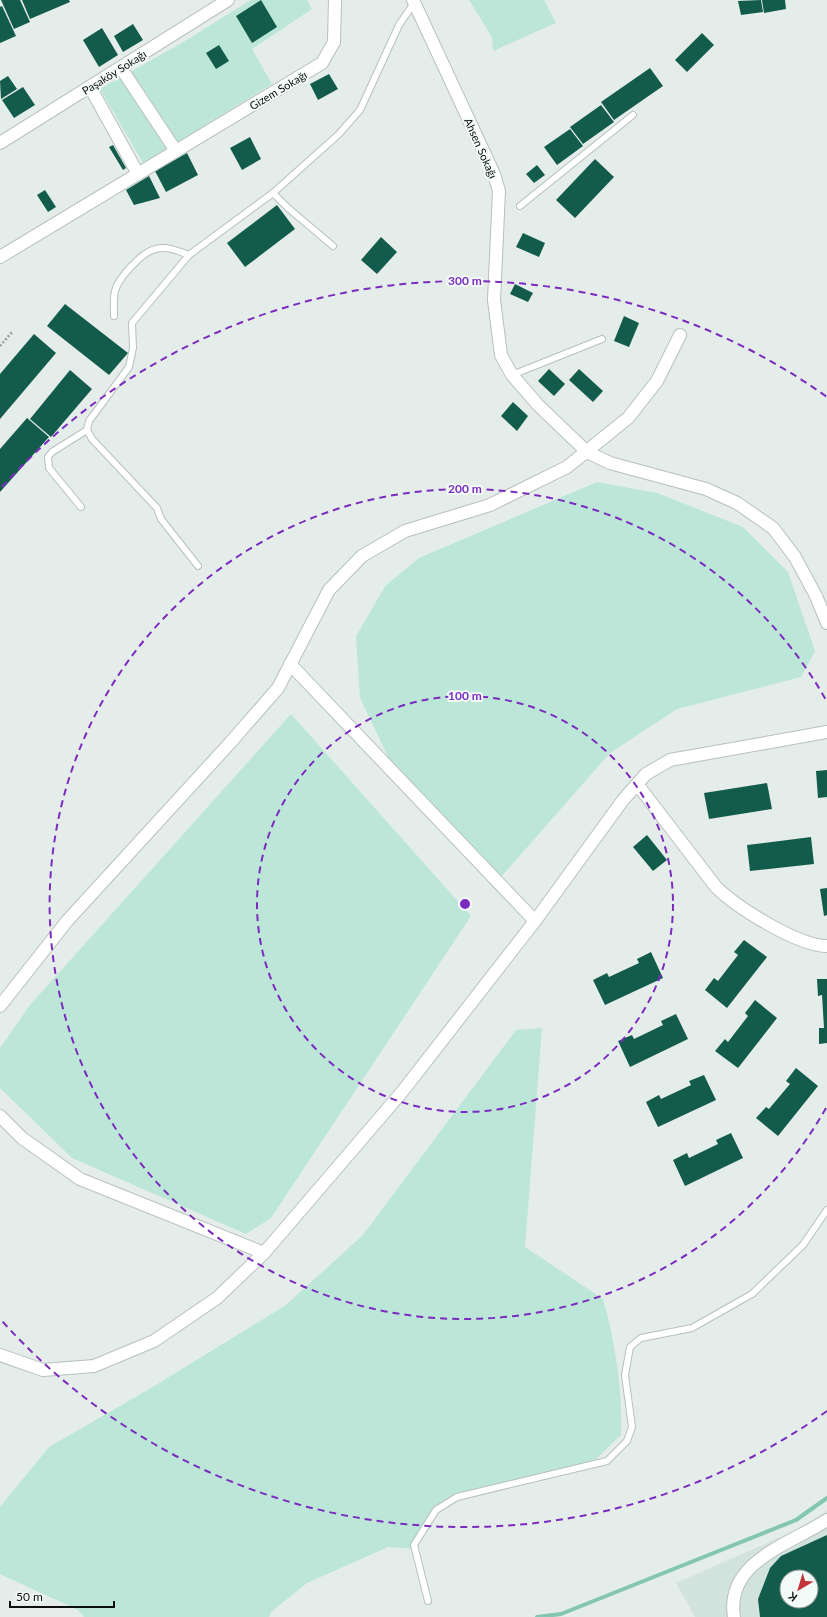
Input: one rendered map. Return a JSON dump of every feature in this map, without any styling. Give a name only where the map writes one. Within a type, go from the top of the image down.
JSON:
[{"type":"street","name":"Paşaköy Sokağı","points":[[0,143],[228,0]]},
{"type":"street","name":"Gizem Sokağı","points":[[0,258],[322,63],[334,42],[335,0]]},
{"type":"street","name":"Ahsen Sokağı","points":[[413,2],[494,174],[499,191],[494,300],[501,355],[512,375],[538,405],[586,452],[610,463],[706,489],[737,503],[773,528],[795,557],[816,596],[827,623]]},
{"type":"street","points":[[121,68],[176,151]]},
{"type":"street","points":[[90,87],[138,174]]},
{"type":"street","points":[[0,1006],[67,921],[230,743],[278,688],[329,590],[362,556],[405,531],[490,505],[567,467],[628,418],[657,381],[680,335]]},
{"type":"street","points":[[290,664],[535,921]]},
{"type":"street","points":[[0,1355],[43,1370],[94,1366],[154,1341],[217,1298],[264,1253],[402,1092],[535,921],[623,800],[646,774],[670,760],[827,732]]},
{"type":"street","points":[[637,784],[716,887],[726,897],[793,938],[821,946],[827,946]]},
{"type":"street","points":[[0,1116],[22,1138],[80,1179],[264,1253]]},
{"type":"street","points":[[734,1617],[734,1596],[744,1573],[757,1560],[827,1520]]},
{"type":"lane","points":[[198,566],[161,519],[158,508],[92,439],[87,430],[89,421],[129,367],[133,348],[132,323],[189,255],[273,193],[339,134],[360,110],[399,25],[413,2]]},
{"type":"lane","points":[[520,206],[633,115]]},
{"type":"lane","points":[[273,193],[288,208],[333,246]]},
{"type":"lane","points":[[114,316],[115,291],[120,278],[143,256],[155,249],[170,248],[189,255]]},
{"type":"lane","points":[[512,375],[602,339]]},
{"type":"lane","points":[[81,507],[49,468],[48,458],[52,452],[87,430]]},
{"type":"lane","points":[[428,1601],[414,1545],[436,1510],[458,1497],[607,1461],[627,1442],[632,1427],[625,1375],[630,1347],[641,1338],[692,1328],[752,1294],[803,1244],[827,1210]]},
{"type":"path","points":[[0,346],[13,331]]},
{"type":"shaded area","points":[[827,1511],[827,1617],[695,1617],[676,1583],[794,1531]]},
{"type":"green space","points":[[251,0],[307,0],[312,9],[252,49],[272,84],[143,163],[100,89],[180,44]]},
{"type":"green space","points":[[469,0],[544,0],[556,23],[493,51],[492,37]]},
{"type":"green space","points":[[597,482],[657,493],[743,527],[788,572],[815,651],[801,677],[677,709],[610,753],[501,877],[391,763],[360,698],[356,636],[386,585],[419,558]]},
{"type":"green space","points":[[291,714],[471,916],[271,1218],[246,1234],[72,1158],[0,1088],[0,1048],[30,1005]]},
{"type":"green space","points":[[542,1028],[525,1247],[603,1299],[617,1366],[621,1401],[621,1435],[594,1461],[455,1494],[433,1508],[415,1549],[388,1547],[307,1583],[271,1612],[269,1617],[84,1617],[78,1610],[0,1574],[0,1507],[49,1447],[151,1388],[286,1305],[363,1235],[516,1030]]},
{"type":"building","points":[[1,0],[20,0],[30,22],[14,29]]},
{"type":"building","points":[[22,0],[69,0],[70,2],[30,19]]},
{"type":"building","points":[[261,0],[277,27],[252,43],[236,16]]},
{"type":"building","points":[[761,0],[763,12],[741,15],[738,1]]},
{"type":"building","points":[[762,0],[785,0],[786,9],[764,13]]},
{"type":"building","points":[[2,6],[16,36],[0,43],[0,7]]},
{"type":"building","points":[[133,24],[143,40],[123,52],[114,36]]},
{"type":"building","points":[[102,28],[118,55],[99,67],[83,40]]},
{"type":"building","points":[[702,33],[714,45],[687,72],[675,60]]},
{"type":"building","points":[[219,45],[229,61],[216,69],[206,53]]},
{"type":"building","points":[[650,68],[663,86],[614,120],[601,102]]},
{"type":"building","points":[[329,74],[338,89],[318,100],[310,84]]},
{"type":"building","points":[[8,76],[17,89],[1,99],[0,81]]},
{"type":"building","points":[[23,87],[35,105],[14,118],[2,100]]},
{"type":"building","points":[[601,105],[614,122],[583,144],[570,127]]},
{"type":"building","points":[[570,129],[583,146],[557,165],[544,147]]},
{"type":"building","points":[[250,137],[261,159],[242,170],[230,148]]},
{"type":"building","points":[[113,145],[126,168],[123,170],[109,147]]},
{"type":"building","points":[[187,153],[198,175],[166,192],[155,171]]},
{"type":"building","points":[[595,159],[614,177],[575,218],[556,200]]},
{"type":"building","points":[[537,165],[545,175],[534,183],[526,174]]},
{"type":"building","points":[[149,176],[160,198],[134,205],[126,190]]},
{"type":"building","points":[[45,190],[56,207],[48,212],[37,195]]},
{"type":"building","points":[[277,205],[295,229],[245,267],[227,243]]},
{"type":"building","points":[[523,233],[545,243],[539,257],[516,247]]},
{"type":"building","points":[[381,237],[397,252],[377,274],[361,260]]},
{"type":"building","points":[[515,284],[533,293],[528,302],[510,294]]},
{"type":"building","points":[[65,304],[128,353],[109,375],[47,326]]},
{"type":"building","points":[[624,316],[639,323],[629,347],[614,341]]},
{"type":"building","points":[[34,334],[56,353],[0,419],[0,374]]},
{"type":"building","points":[[549,369],[565,384],[554,396],[538,381]]},
{"type":"building","points":[[579,369],[603,391],[593,402],[569,380]]},
{"type":"building","points":[[70,370],[92,389],[51,437],[30,419]]},
{"type":"building","points":[[513,402],[528,416],[517,431],[501,416]]},
{"type":"building","points":[[27,418],[49,437],[0,492],[0,449]]},
{"type":"building","points":[[827,770],[827,797],[818,798],[816,771]]},
{"type":"building","points":[[767,783],[772,809],[709,819],[704,793]]},
{"type":"building","points":[[647,835],[667,860],[653,871],[633,847]]},
{"type":"building","points":[[811,837],[814,864],[750,871],[747,845]]},
{"type":"building","points":[[827,888],[827,915],[824,916],[820,889]]},
{"type":"building","points":[[744,940],[767,957],[727,1008],[705,990],[714,978],[718,981],[738,955],[734,952]]},
{"type":"building","points":[[651,952],[663,978],[605,1005],[593,980],[607,973],[609,977],[639,963],[637,959]]},
{"type":"building","points":[[817,979],[827,979],[827,1043],[819,1044],[819,1028],[824,1028],[822,995],[818,996]]},
{"type":"building","points":[[755,1000],[777,1018],[738,1068],[715,1051],[725,1039],[728,1042],[748,1016],[745,1013]]},
{"type":"building","points":[[676,1014],[688,1039],[630,1067],[618,1041],[632,1035],[634,1039],[663,1025],[661,1021]]},
{"type":"building","points":[[796,1068],[818,1086],[778,1136],[756,1118],[766,1107],[769,1109],[790,1084],[786,1081]]},
{"type":"building","points":[[704,1075],[716,1100],[658,1127],[646,1102],[659,1095],[661,1099],[691,1085],[689,1081]]},
{"type":"building","points":[[731,1133],[743,1158],[685,1186],[673,1160],[687,1153],[689,1158],[718,1144],[716,1140]]},
{"type":"building","points":[[827,1535],[827,1617],[760,1617],[758,1599],[770,1568],[781,1556]]},
{"type":"waterway","points":[[537,1617],[561,1614],[796,1520],[827,1498]]}]
